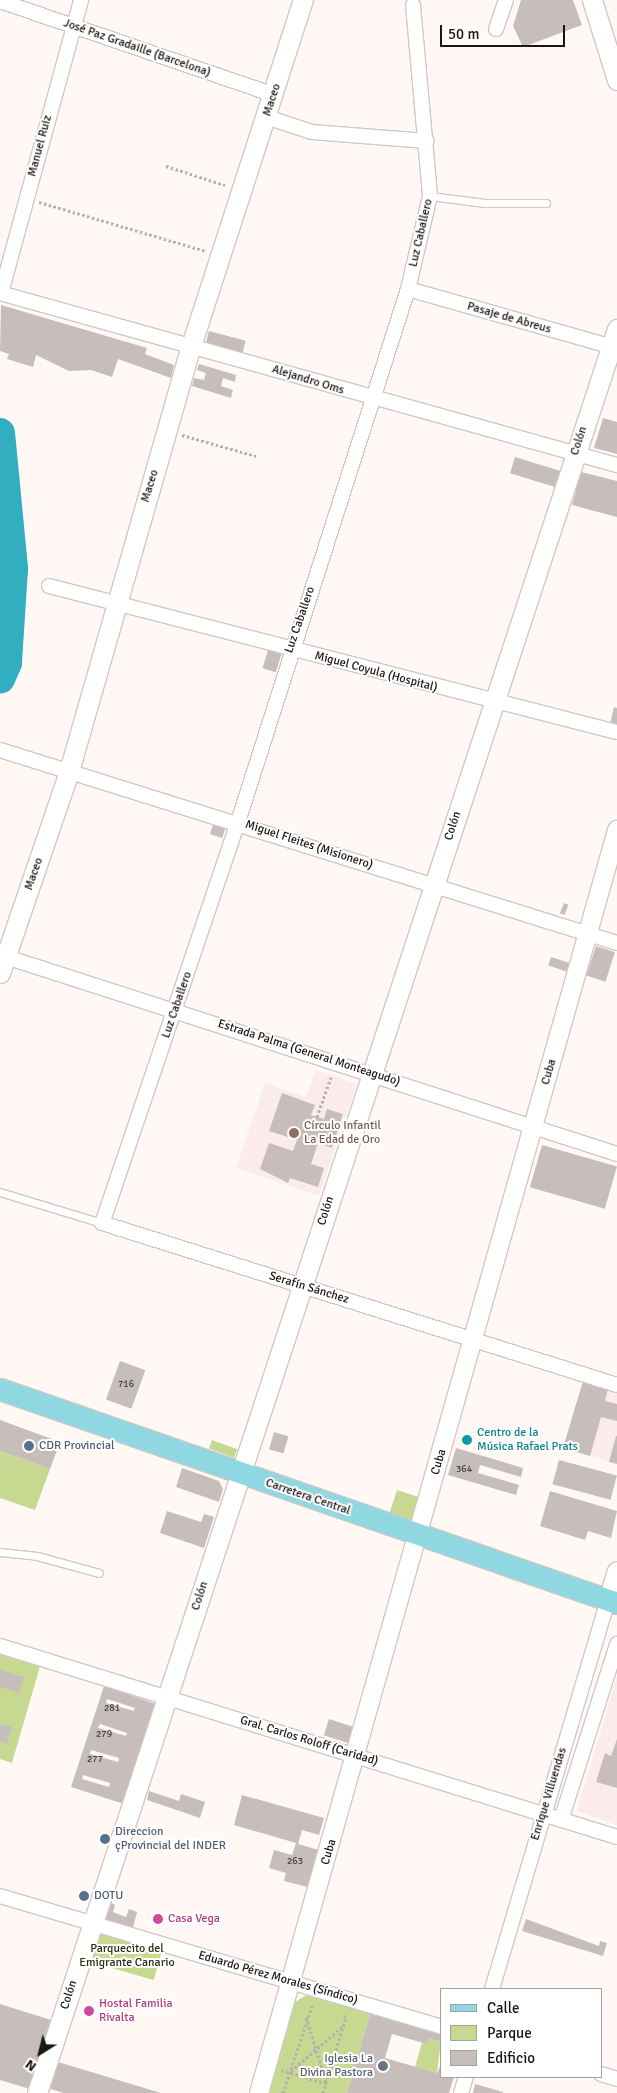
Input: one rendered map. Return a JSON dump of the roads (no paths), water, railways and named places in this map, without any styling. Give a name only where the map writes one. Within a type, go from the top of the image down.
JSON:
[{"type":"main road","name":"Maceo","points":[[2,961],[69,771],[115,603],[191,346],[274,95],[303,0]]},
{"type":"main road","points":[[592,0],[617,80]]},
{"type":"main road","name":"Colón","points":[[36,2093],[614,338]]},
{"type":"main road","name":"Carretera Central","points":[[0,1388],[418,1536],[612,1602]]},
{"type":"main road","points":[[612,1602],[617,1571]]},
{"type":"street","name":"Manuel Ruiz","points":[[0,293],[72,26],[81,0]]},
{"type":"street","points":[[496,29],[506,0]]},
{"type":"street","name":"José Paz Gradaille (Barcelona)","points":[[0,1],[274,95]]},
{"type":"street","name":"Luz Caballero","points":[[102,1223],[176,1010],[238,822],[289,650],[374,400],[408,289],[430,196],[427,140],[413,5]]},
{"type":"street","points":[[266,117],[312,132],[427,140]]},
{"type":"street","name":"Pasaje de Abreus","points":[[408,289],[614,338]]},
{"type":"street","name":"Alejandro Oms","points":[[0,293],[191,346],[374,400],[617,465]]},
{"type":"street","name":"Miguel Coyula (Hospital)","points":[[49,586],[289,650],[617,732]]},
{"type":"street","name":"Miguel Fleites (Misionero)","points":[[0,750],[238,822],[433,886],[617,943]]},
{"type":"street","name":"Cuba","points":[[259,2093],[474,1340],[617,830]]},
{"type":"street","name":"Estrada Palma (General Monteagudo)","points":[[2,961],[176,1010],[617,1154]]},
{"type":"street","name":"Serafín Sánchez","points":[[102,1223],[617,1385]]},
{"type":"street","name":"Enrique Villuendas","points":[[492,1988],[542,1814],[612,1602]]},
{"type":"street","name":"Enrique Villuendas","points":[[561,1820],[617,1644]]},
{"type":"street","name":"Gral. Carlos Roloff (Caridad)","points":[[0,1646],[617,1837]]},
{"type":"street","name":"Eduardo Pérez Morales (Síndico)","points":[[0,1896],[440,2026]]},
{"type":"street","points":[[602,2074],[617,2079]]},
{"type":"street","points":[[461,2093],[466,2078]]},
{"type":"lane","points":[[430,196],[485,203],[546,203]]},
{"type":"lane","name":"Serafín Sánchez","points":[[0,1192],[102,1223]]},
{"type":"lane","points":[[0,1552],[38,1556],[99,1573]]},
{"type":"waterway","points":[[0,433],[13,569],[7,663],[0,679]]},
{"type":"place","name":"Círculo Infantil La Edad de Oro","points":[[294,1133]]},
{"type":"place","name":"Centro de la Música Rafael Prats","points":[[467,1440]]},
{"type":"place","name":"CDR Provincial","points":[[29,1446]]},
{"type":"place","name":"Direccion çProvincial del INDER","points":[[105,1839]]},
{"type":"place","name":"DOTU","points":[[84,1896]]},
{"type":"place","name":"Casa Vega","points":[[158,1919]]},
{"type":"place","name":"Hostal Familia Rivalta","points":[[89,2011]]},
{"type":"place","name":"Iglesia La Divina Pastora","points":[[383,2066]]},
{"type":"park label","name":"Parquecito del Emigrante Canario","points":[[127,1956]]}]
